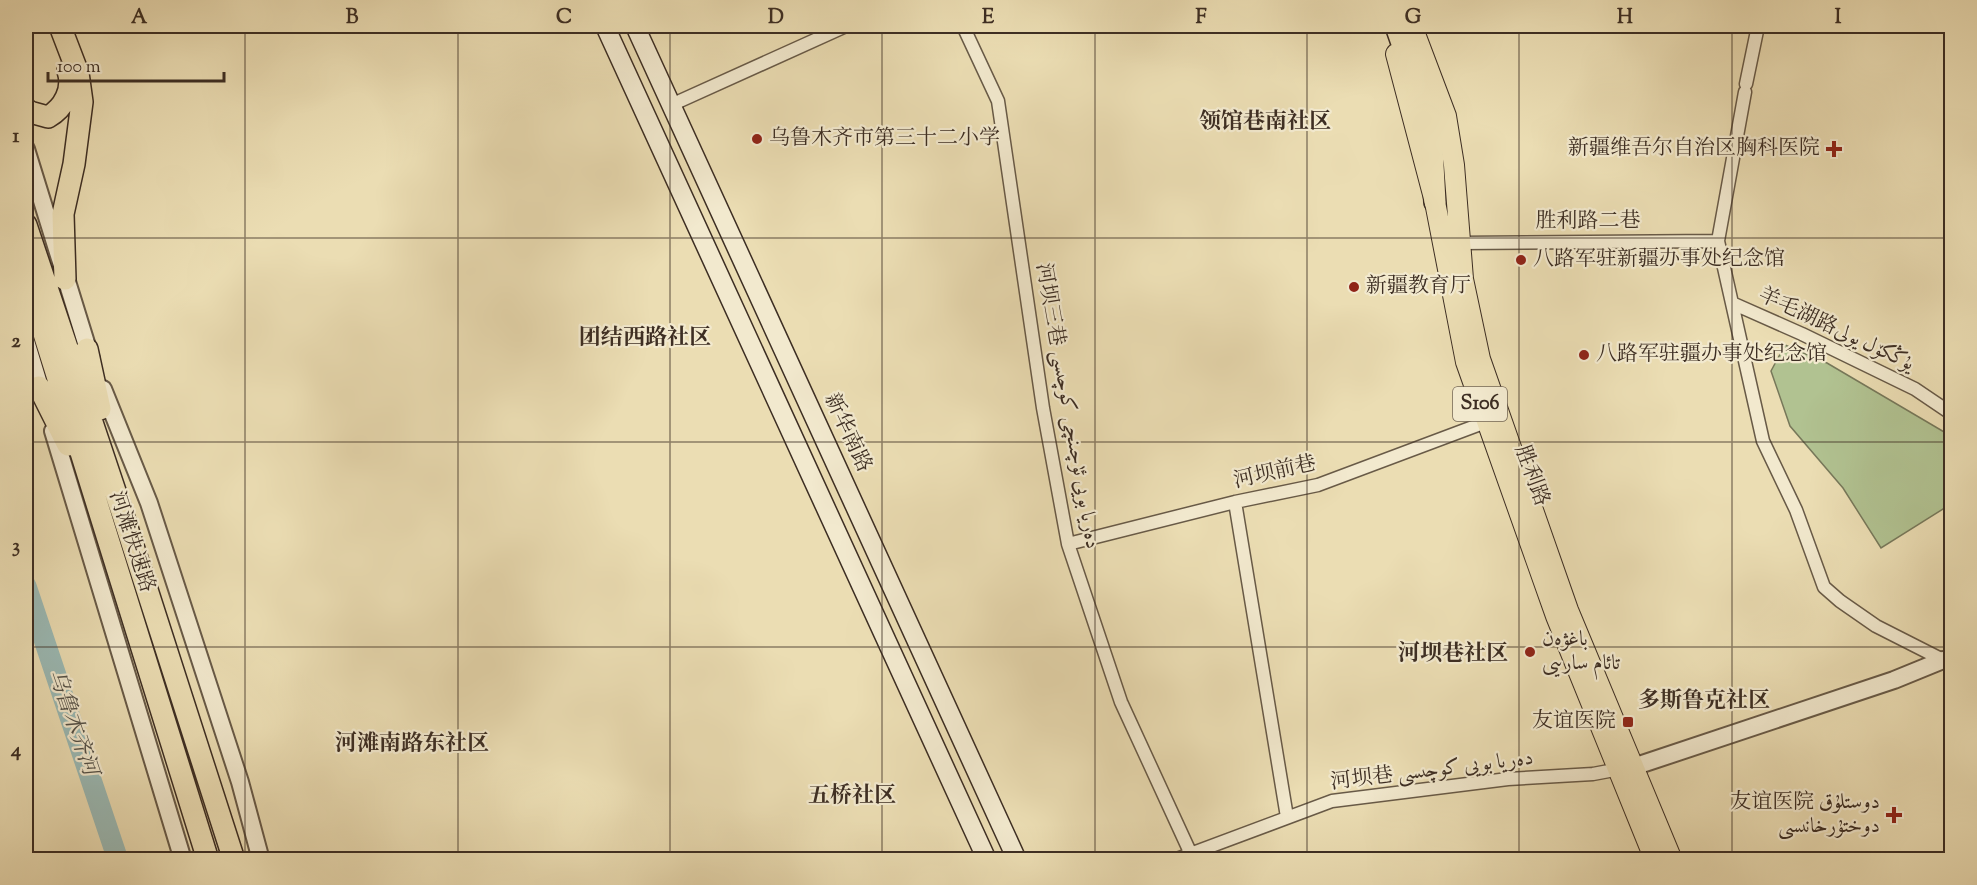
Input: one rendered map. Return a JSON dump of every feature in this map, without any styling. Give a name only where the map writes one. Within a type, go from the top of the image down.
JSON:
[{"type":"highway","points":[[26,109],[48,117],[59,111],[66,101],[74,76],[51,26]]},
{"type":"highway","points":[[60,26],[82,102],[74,164],[63,214],[64,279]]},
{"type":"highway","points":[[1396,26],[1426,112],[1432,147],[1435,202]]},
{"type":"highway","name":"河滩快速路","points":[[26,225],[123,515],[234,860]]},
{"type":"highway","name":"河滩快速路","points":[[26,276],[196,820],[206,860]]},
{"type":"highway","points":[[87,349],[123,515]]},
{"type":"highway","points":[[39,387],[100,511]]},
{"type":"highway","points":[[219,815],[240,860]]},
{"type":"main road","points":[[605,26],[987,860]]},
{"type":"main road","name":"新华南路","points":[[635,26],[1017,860]]},
{"type":"main road","name":"胜利路","points":[[1387,26],[1435,202],[1466,362],[1486,422],[1556,616],[1625,768],[1672,860]]},
{"type":"main road","name":"S106","points":[[1412,26],[1446,116],[1454,165],[1463,279],[1480,358],[1625,768]]},
{"type":"main road","name":"胜利路","points":[[1625,768],[1655,860]]},
{"type":"street","points":[[671,105],[846,26]]},
{"type":"street","name":"河坝三巷 دەريا بويى ئۈچىنچى كوچىسى","points":[[963,26],[998,101],[1043,408],[1068,544],[1120,702],[1194,856]]},
{"type":"street","points":[[1758,26],[1718,241],[1763,441],[1796,510],[1824,587],[1876,626],[1947,661]]},
{"type":"street","points":[[26,149],[87,349],[149,503],[240,782],[261,860]]},
{"type":"street","name":"胜利路二巷","points":[[1459,243],[1718,241]]},
{"type":"street","name":"羊毛湖路يۇڭكۆل يولى","points":[[1732,303],[1915,389],[1952,414]]},
{"type":"street","points":[[26,341],[183,860]]},
{"type":"street","name":"河坝前巷","points":[[1068,544],[1235,502],[1318,485],[1486,422]]},
{"type":"street","points":[[1235,502],[1287,817]]},
{"type":"street","points":[[1625,768],[1947,661]]},
{"type":"street","name":"河坝巷 دەريا بويى كوچىسى","points":[[1174,860],[1194,856],[1332,801],[1508,779],[1593,774],[1625,768]]},
{"type":"green space","points":[[1785,345],[1827,363],[1951,436],[1951,504],[1881,548],[1843,488],[1790,426],[1771,371]]},
{"type":"waterway","name":"乌鲁木齐河","points":[[26,586],[118,860]]},
{"type":"place","name":"乌鲁木齐市第三十二小学","points":[[757,139]]},
{"type":"place","name":"新疆维吾尔自治区胸科医院","points":[[1834,149]]},
{"type":"place","name":"八路军驻新疆办事处纪念馆","points":[[1521,260]]},
{"type":"place","name":"新疆教育厅","points":[[1354,287]]},
{"type":"place","name":"八路军驻疆办事处纪念馆","points":[[1584,355]]},
{"type":"place","name":"باغۋەن تائام سارىيى","points":[[1530,652]]},
{"type":"place","name":"友谊医院","points":[[1628,722]]},
{"type":"place","name":"友谊医院 دوستلۇق دوختۇرخانىسى","points":[[1894,815]]},
{"type":"district","name":"领馆巷南社区","points":[[1265,123]]},
{"type":"district","name":"团结西路社区","points":[[645,339]]},
{"type":"district","name":"河坝巷社区","points":[[1453,655]]},
{"type":"district","name":"多斯鲁克社区","points":[[1704,702]]},
{"type":"district","name":"河滩南路东社区","points":[[412,745]]},
{"type":"district","name":"五桥社区","points":[[852,797]]}]
